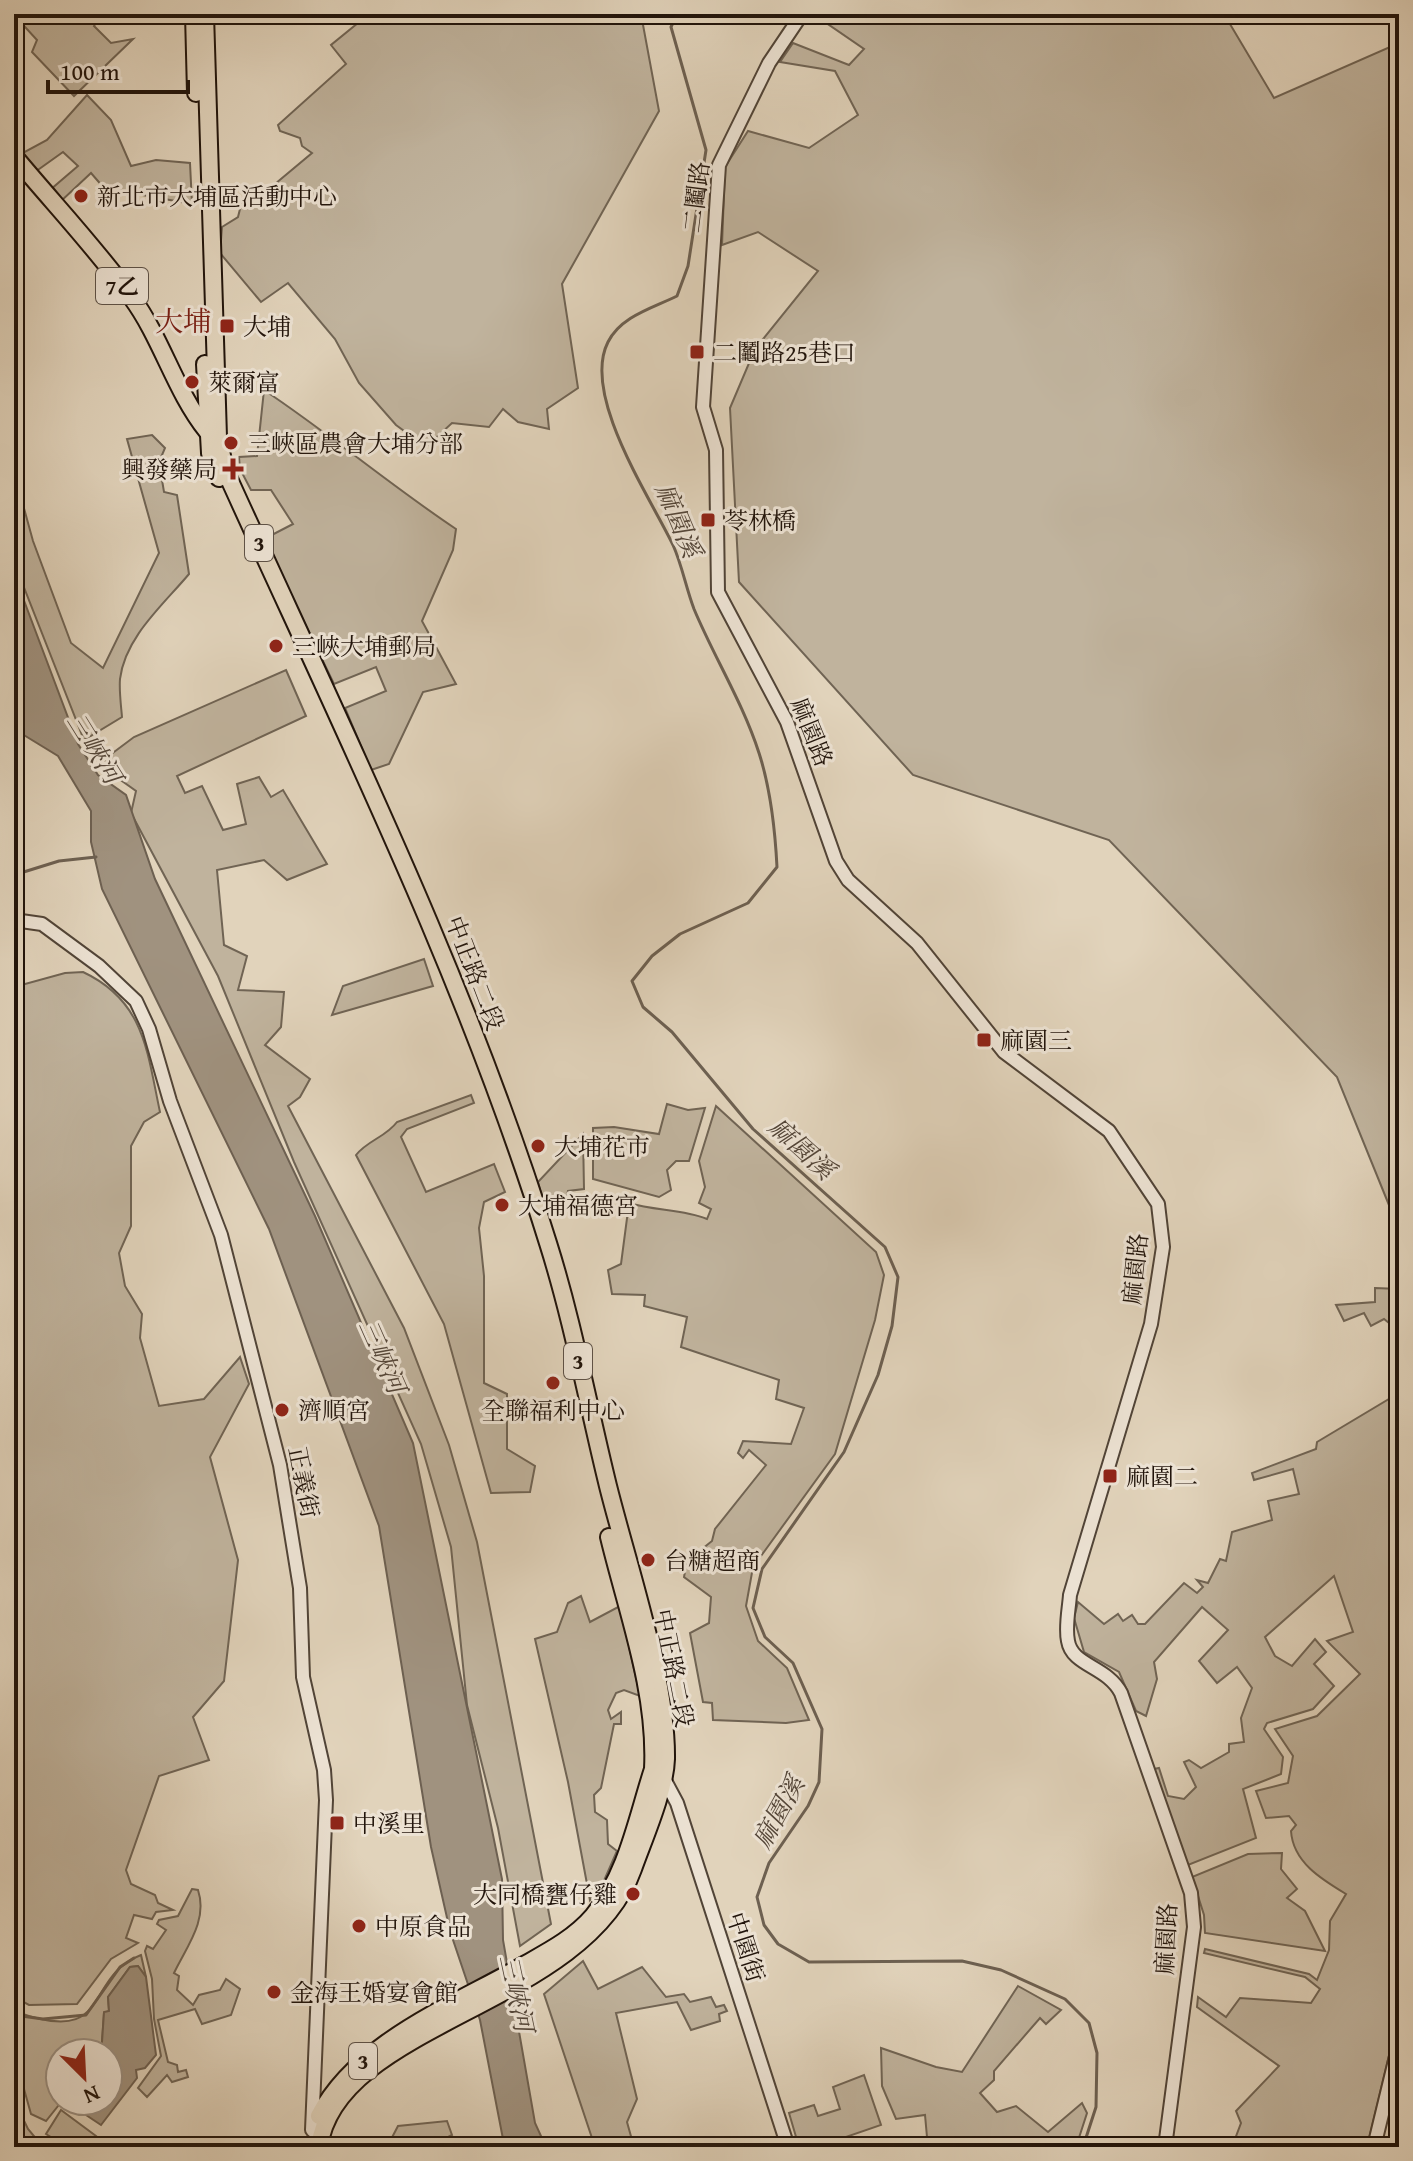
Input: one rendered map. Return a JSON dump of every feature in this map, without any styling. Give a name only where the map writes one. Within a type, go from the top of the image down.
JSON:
[{"type":"main road","name":"中正路二段","points":[[194,14],[215,470],[423,930],[535,1231],[646,1684],[659,1772],[623,1892],[609,1914],[574,1943],[453,2013],[362,2074],[331,2112],[315,2140]]},
{"type":"main road","name":"中正路二段","points":[[205,14],[212,434]]},
{"type":"main road","name":"7乙","points":[[14,156],[132,298],[152,329],[193,413],[212,434]]},
{"type":"street","name":"二鬮路","points":[[703,407],[719,165],[769,63],[802,14]]},
{"type":"street","name":"麻園路","points":[[703,407],[716,450],[718,592],[787,722],[836,861],[848,880],[917,943],[1004,1052],[1109,1131],[1158,1204],[1163,1247],[1156,1299],[1070,1595],[1067,1638],[1078,1659],[1113,1678],[1121,1693],[1191,1893],[1194,1927],[1165,2147]]},
{"type":"street","name":"正義街","points":[[14,920],[31,920],[53,930],[119,982],[144,1014],[170,1101],[221,1235],[254,1357],[287,1502],[300,1588],[303,1677],[324,1770],[326,1800],[315,2140]]},
{"type":"street","name":"中園街","points":[[659,1772],[677,1803],[788,2147]]},
{"type":"street","points":[[1374,2147],[1399,2044]]},
{"type":"shaded area","points":[[102,14],[94,26],[111,43],[133,39],[74,96],[32,52],[37,40],[14,15]]},
{"type":"shaded area","points":[[369,14],[641,14],[659,111],[562,284],[578,388],[547,409],[549,429],[518,422],[503,409],[489,427],[452,423],[426,447],[396,425],[359,383],[335,339],[288,283],[261,302],[220,253],[222,227],[238,217],[242,201],[251,204],[312,153],[302,146],[300,138],[280,131],[278,125],[346,64],[331,45]]},
{"type":"shaded area","points":[[828,14],[1224,14],[1274,98],[1399,43],[1399,1216],[1391,1210],[1337,1077],[1109,840],[913,775],[739,582],[730,408],[755,349],[818,271],[758,232],[722,245],[725,167],[748,131],[809,148],[858,115],[835,71],[780,62],[793,43],[849,65],[864,49],[822,20]]},
{"type":"shaded area","points":[[87,95],[111,120],[131,166],[156,160],[190,163],[192,204],[104,188],[91,173],[59,203],[50,190],[78,166],[63,152],[35,172],[19,155],[47,140]]},
{"type":"shaded area","points":[[264,390],[456,529],[453,550],[422,621],[456,684],[423,692],[389,764],[371,770],[345,708],[386,691],[376,667],[334,684],[264,539],[293,524],[271,490],[251,490],[240,469],[239,457],[257,456]]},
{"type":"shaded area","points":[[152,435],[165,448],[159,462],[164,492],[177,495],[189,574],[147,622],[129,649],[120,679],[122,717],[84,740],[14,562],[14,472],[33,541],[71,643],[103,668],[159,553],[127,439]]},
{"type":"shaded area","points":[[14,574],[78,744],[98,775],[126,795],[155,879],[315,1216],[413,1443],[502,1879],[503,1940],[535,2123],[546,2147],[506,2147],[503,2139],[480,2020],[450,1931],[431,1847],[379,1526],[269,1229],[102,889],[91,842],[91,811],[58,756],[14,729]]},
{"type":"shaded area","points":[[286,670],[306,716],[177,776],[185,793],[202,786],[223,830],[246,824],[237,784],[259,777],[271,797],[283,790],[327,864],[287,880],[264,860],[217,870],[224,945],[247,956],[238,990],[284,992],[281,1027],[265,1045],[310,1079],[300,1097],[288,1106],[404,1328],[449,1445],[477,1542],[551,1924],[520,1946],[498,1828],[467,1705],[451,1547],[421,1444],[294,1162],[218,976],[131,813],[136,791],[98,764],[134,737]]},
{"type":"shaded area","points":[[424,959],[433,986],[332,1015],[343,986]]},
{"type":"shaded area","points":[[83,972],[104,984],[131,1013],[146,1049],[160,1112],[144,1122],[131,1146],[131,1226],[119,1253],[125,1286],[142,1314],[140,1338],[159,1406],[204,1399],[240,1357],[249,1384],[210,1457],[238,1560],[224,1681],[193,1717],[209,1760],[159,1776],[126,1870],[131,1884],[155,1895],[158,1903],[173,1910],[156,1912],[152,1919],[134,1915],[126,1938],[138,1943],[111,1959],[77,2004],[29,2005],[14,1997],[14,987],[65,973]]},
{"type":"shaded area","points":[[471,1095],[474,1103],[407,1129],[401,1137],[426,1192],[494,1164],[505,1192],[484,1202],[479,1228],[484,1276],[484,1383],[507,1394],[507,1449],[535,1466],[530,1492],[491,1493],[444,1324],[356,1155],[397,1122]]},
{"type":"shaded area","points":[[667,1104],[688,1110],[705,1108],[689,1161],[676,1161],[667,1170],[671,1190],[659,1197],[593,1179],[593,1128],[614,1127],[659,1134]]},
{"type":"shaded area","points":[[716,1106],[876,1252],[884,1275],[875,1320],[835,1454],[753,1567],[746,1606],[758,1641],[787,1668],[809,1720],[786,1723],[713,1720],[712,1703],[703,1702],[690,1633],[709,1623],[711,1597],[684,1577],[687,1561],[712,1541],[715,1529],[766,1465],[749,1450],[743,1458],[738,1453],[743,1441],[791,1444],[804,1408],[776,1399],[779,1380],[681,1347],[687,1317],[644,1306],[645,1295],[612,1294],[608,1270],[621,1264],[629,1203],[707,1219],[711,1209],[699,1203],[705,1187],[699,1161]]},
{"type":"shaded area","points":[[583,1134],[584,1189],[568,1191],[566,1200],[545,1208],[538,1182]]},
{"type":"shaded area","points":[[1375,1288],[1399,1289],[1399,1331],[1384,1319],[1371,1326],[1364,1313],[1344,1321],[1336,1305],[1375,1302]]},
{"type":"shaded area","points":[[1399,1393],[1399,2034],[1393,2039],[1367,2147],[1232,2147],[1241,2123],[1236,2111],[1279,2066],[1197,2007],[1198,1997],[1226,2017],[1240,1998],[1311,2003],[1320,1989],[1305,1977],[1204,1953],[1205,1949],[1309,1974],[1317,1980],[1329,1950],[1330,1921],[1346,1894],[1318,1876],[1303,1861],[1293,1842],[1291,1831],[1296,1825],[1289,1816],[1266,1818],[1256,1791],[1288,1783],[1293,1756],[1275,1729],[1317,1716],[1360,1674],[1327,1641],[1353,1632],[1334,1576],[1265,1637],[1275,1656],[1292,1666],[1315,1639],[1326,1652],[1314,1664],[1334,1686],[1313,1709],[1267,1723],[1264,1729],[1283,1757],[1281,1774],[1243,1789],[1256,1838],[1188,1865],[1154,1769],[1159,1768],[1168,1796],[1184,1799],[1196,1787],[1184,1762],[1189,1760],[1201,1768],[1229,1752],[1229,1744],[1244,1742],[1241,1718],[1252,1688],[1237,1667],[1217,1683],[1199,1661],[1228,1630],[1202,1607],[1154,1662],[1157,1679],[1146,1716],[1136,1711],[1119,1672],[1084,1652],[1074,1618],[1078,1602],[1104,1624],[1118,1614],[1123,1621],[1132,1615],[1138,1624],[1145,1624],[1184,1583],[1197,1593],[1203,1587],[1197,1580],[1208,1583],[1220,1559],[1226,1561],[1232,1532],[1272,1520],[1268,1501],[1299,1494],[1293,1469],[1254,1480],[1252,1473],[1316,1449],[1317,1442]]},
{"type":"shaded area","points":[[581,1596],[590,1622],[620,1606],[640,1696],[624,1690],[616,1693],[608,1710],[611,1719],[621,1712],[621,1724],[614,1724],[601,1788],[594,1795],[595,1812],[607,1820],[608,1844],[617,1851],[603,1883],[590,1900],[568,1782],[535,1639],[557,1632],[568,1603]]},
{"type":"shaded area","points":[[1282,1853],[1281,1869],[1297,1889],[1287,1898],[1305,1911],[1325,1951],[1205,1933],[1204,1915],[1192,1877],[1248,1854]]},
{"type":"shaded area","points":[[192,1889],[198,1890],[200,1912],[195,1933],[174,1973],[179,1976],[177,1990],[193,2005],[199,1995],[220,1990],[226,1979],[240,1989],[231,2015],[202,2024],[195,2009],[158,2020],[168,2062],[177,2065],[178,2072],[186,2070],[188,2077],[172,2082],[167,2075],[147,2097],[138,2088],[161,2056],[154,2019],[152,1979],[145,1951],[147,1946],[153,1949],[166,1930],[157,1924],[159,1920],[178,1916]]},
{"type":"shaded area","points":[[141,1955],[146,1977],[138,1966],[130,1967],[108,1997],[109,2011],[104,2013],[102,2037],[44,2037],[44,2117],[49,2117],[46,2121],[31,2114],[24,2089],[14,2082],[14,2011],[46,2020],[68,2021],[83,2016],[123,1966]]},
{"type":"shaded area","points":[[583,1961],[598,1989],[642,1967],[666,1997],[684,1994],[690,2002],[711,1997],[716,2007],[724,2005],[727,2011],[719,2014],[720,2021],[691,2030],[677,2002],[616,2013],[637,2099],[627,2122],[634,2147],[595,2147],[544,1994]]},
{"type":"shaded area","points":[[138,1966],[146,1977],[156,2055],[145,2068],[136,2070],[137,2078],[124,2095],[124,2037],[102,2037],[104,2012],[109,2011],[108,1997],[130,1967]]},
{"type":"shaded area","points":[[1018,1986],[1061,2010],[1046,2024],[1040,2018],[994,2071],[994,2080],[980,2093],[997,2112],[1016,2106],[1048,2132],[1082,2103],[1087,2113],[1076,2147],[918,2147],[917,2141],[927,2137],[925,2115],[896,2119],[882,2086],[881,2048],[936,2067],[962,2072]]},
{"type":"shaded area","points":[[864,2075],[881,2125],[817,2147],[799,2147],[789,2113],[814,2105],[818,2116],[840,2109],[833,2087]]},
{"type":"shaded area","points":[[14,2100],[28,2129],[43,2147],[14,2147]]},
{"type":"shaded area","points":[[57,2117],[70,2117],[96,2136],[89,2147],[67,2147],[46,2134]]},
{"type":"shaded area","points":[[89,2117],[107,2117],[101,2125]]},
{"type":"shaded area","points":[[447,2121],[452,2135],[429,2147],[387,2147],[398,2126]]},
{"type":"waterway","name":"麻園溪","points":[[677,14],[671,27],[706,150],[688,266],[677,296],[629,319],[614,333],[602,364],[604,389],[622,445],[673,545],[694,609],[752,734],[769,795],[777,867],[748,903],[680,934],[652,956],[632,981],[643,1007],[672,1032],[753,1129],[885,1247],[898,1277],[892,1326],[878,1375],[844,1452],[762,1569],[753,1608],[765,1637],[793,1663],[822,1729],[819,1782],[808,1806],[769,1863],[757,1897],[764,1925],[778,1944],[809,1962],[962,1961],[1001,1970],[1065,1999],[1089,2023],[1097,2053],[1096,2107],[1083,2147]]},
{"type":"waterway","points":[[14,875],[59,861],[96,857]]},
{"type":"waterway","points":[[14,2015],[43,2019],[86,2015],[120,1967],[134,1958]]},
{"type":"waterway","points":[[332,2139],[335,2147]]},
{"type":"place","name":"新北市大埔區活動中心","points":[[81,196]]},
{"type":"place","name":"大埔","points":[[227,326]]},
{"type":"place","name":"二鬮路25巷口","points":[[697,352]]},
{"type":"place","name":"萊爾富","points":[[192,382]]},
{"type":"place","name":"三峽區農會大埔分部","points":[[231,443]]},
{"type":"place","name":"興發藥局","points":[[233,469]]},
{"type":"place","name":"苓林橋","points":[[708,520]]},
{"type":"place","name":"三峽大埔郵局","points":[[276,646]]},
{"type":"place","name":"麻園三","points":[[984,1040]]},
{"type":"place","name":"大埔花市","points":[[538,1146]]},
{"type":"place","name":"大埔福德宮","points":[[502,1205]]},
{"type":"place","name":"全聯福利中心","points":[[553,1383]]},
{"type":"place","name":"濟順宮","points":[[282,1410]]},
{"type":"place","name":"麻園二","points":[[1110,1476]]},
{"type":"place","name":"台糖超商","points":[[648,1560]]},
{"type":"place","name":"中溪里","points":[[337,1823]]},
{"type":"place","name":"大同橋甕仔雞","points":[[633,1894]]},
{"type":"place","name":"中原食品","points":[[359,1926]]},
{"type":"place","name":"金海王婚宴會館","points":[[274,1992]]},
{"type":"district","name":"大埔","points":[[183,320]]},
{"type":"water label","name":"三峽河","points":[[95,748]]},
{"type":"water label","name":"三峽河","points":[[383,1356]]},
{"type":"water label","name":"三峽河","points":[[517,1993]]}]
